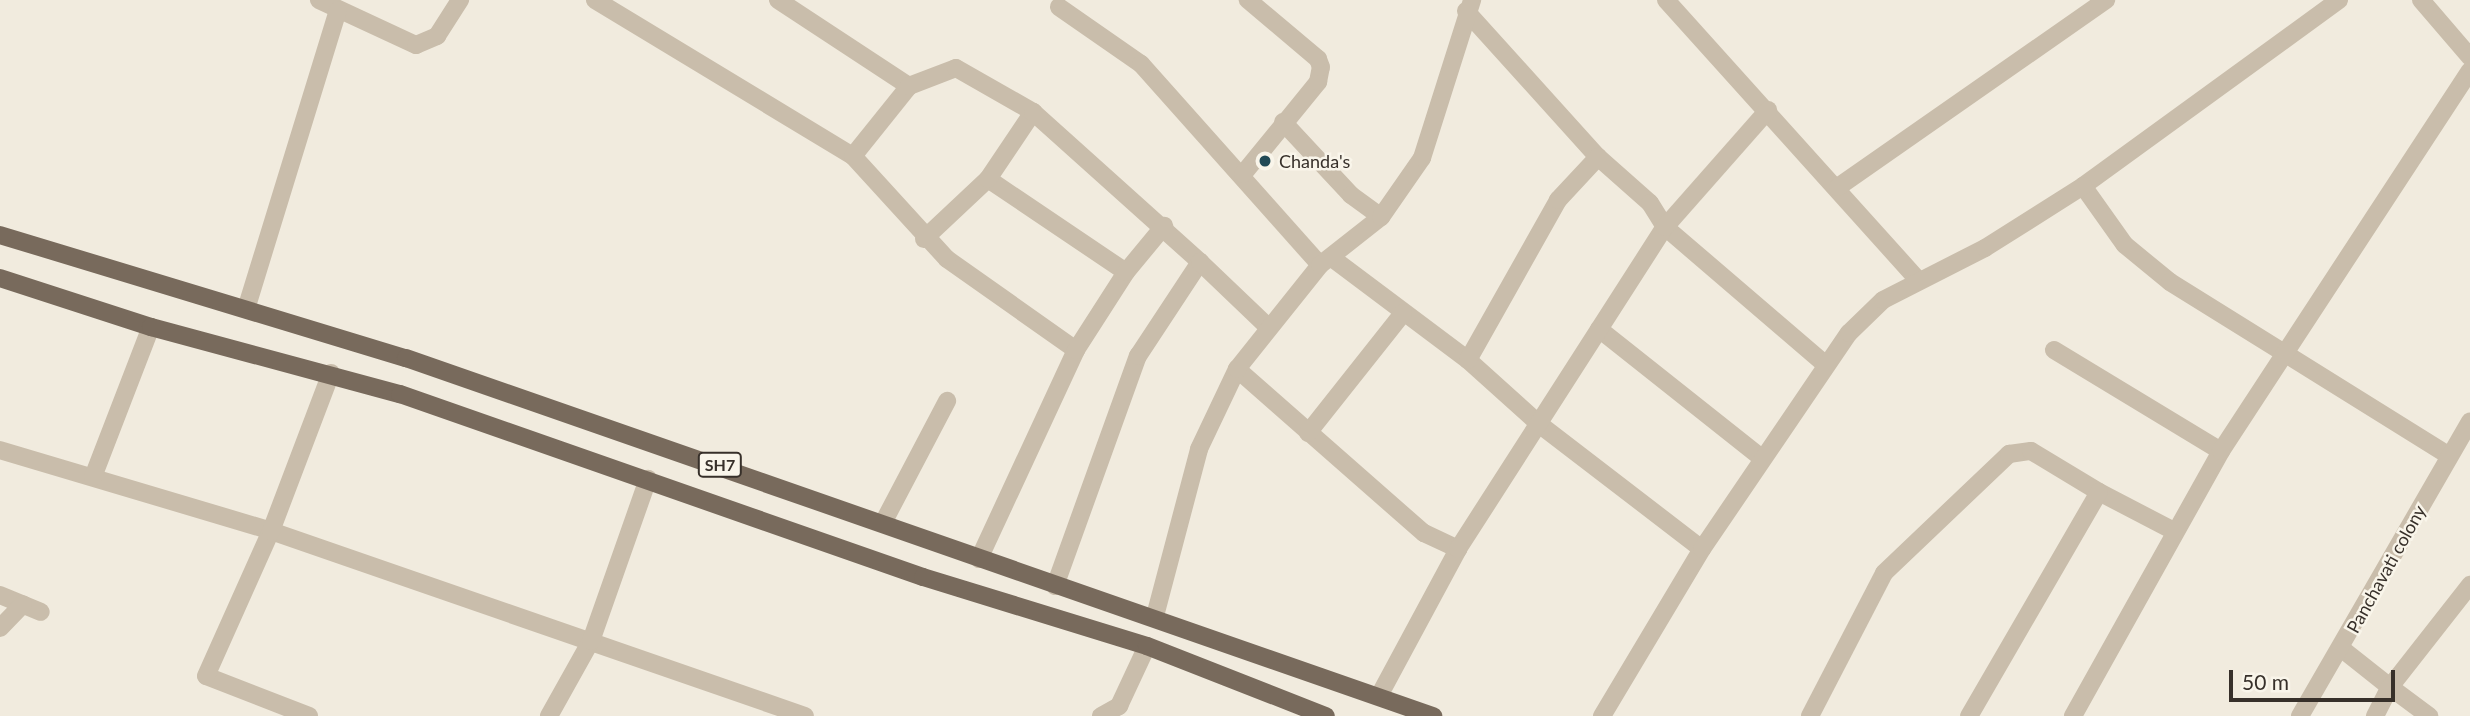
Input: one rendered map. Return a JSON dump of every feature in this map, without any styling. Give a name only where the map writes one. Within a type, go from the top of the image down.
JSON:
[{"type":"main road","name":"SH7","points":[[0,235],[165,286],[247,306],[883,523],[1055,586],[1155,616],[1433,716]]},
{"type":"main road","name":"SH7","points":[[0,278],[151,327],[331,373],[649,479],[923,578],[1147,646],[1326,716]]},
{"type":"street","points":[[320,0],[338,11],[416,45],[437,36],[460,0]]},
{"type":"street","points":[[595,0],[620,6],[853,156],[924,239],[1076,350]]},
{"type":"street","points":[[778,0],[909,86]]},
{"type":"street","points":[[1243,174],[1318,82],[1321,66],[1318,59],[1248,0]]},
{"type":"street","points":[[1666,0],[1838,187],[1919,281]]},
{"type":"street","points":[[1838,187],[2106,0]]},
{"type":"street","points":[[1602,716],[1702,549],[1825,364],[1883,300],[1985,248],[2083,186],[2339,0]]},
{"type":"street","points":[[2421,0],[2470,57]]},
{"type":"street","points":[[1469,5],[1598,157],[1650,204],[1665,227],[1825,364]]},
{"type":"street","points":[[1155,616],[1199,449],[1237,369],[1268,327],[1326,262],[1381,217],[1422,158],[1469,5]]},
{"type":"street","points":[[1059,7],[1141,64],[1326,262],[1468,360],[1539,424],[1702,549]]},
{"type":"street","points":[[247,306],[338,11]]},
{"type":"street","points":[[853,156],[909,86],[956,68],[1033,112],[1164,226],[1268,327]]},
{"type":"street","points":[[2073,716],[2221,451],[2288,354],[2470,71]]},
{"type":"street","points":[[1379,696],[1458,549],[1665,227],[1768,110]]},
{"type":"street","points":[[924,239],[988,179],[1033,112]]},
{"type":"street","points":[[1283,122],[1351,195],[1381,217]]},
{"type":"street","points":[[1468,360],[1558,200],[1598,157]]},
{"type":"street","points":[[988,179],[1126,272]]},
{"type":"street","points":[[2083,186],[2125,245],[2170,282],[2449,456]]},
{"type":"street","points":[[979,559],[1076,350],[1126,272],[1164,226]]},
{"type":"street","points":[[1055,586],[1138,356],[1200,262]]},
{"type":"street","points":[[1308,433],[1403,313]]},
{"type":"street","points":[[93,477],[151,327]]},
{"type":"street","points":[[1599,328],[1762,458]]},
{"type":"street","points":[[2053,351],[2221,451]]},
{"type":"street","points":[[1237,369],[1424,533],[1458,549]]},
{"type":"street","points":[[309,716],[206,676],[271,531],[331,373]]},
{"type":"street","points":[[883,523],[947,401]]},
{"type":"street","name":"Panchavati colony","points":[[2300,716],[2342,649],[2470,421]]},
{"type":"street","points":[[0,450],[271,531],[805,716]]},
{"type":"street","points":[[1810,716],[1884,573],[2009,454],[2031,451],[2099,492],[2174,531]]},
{"type":"street","points":[[549,716],[591,641],[649,479]]},
{"type":"street","points":[[1969,716],[2099,492]]},
{"type":"street","points":[[2375,716],[2390,687],[2470,585]]},
{"type":"street","points":[[0,595],[41,612]]},
{"type":"street","points":[[0,628],[23,604]]},
{"type":"street","points":[[1101,716],[1119,706],[1147,646]]},
{"type":"street","points":[[2342,649],[2429,716]]},
{"type":"place","name":"Chanda's","points":[[1265,161]]}]
